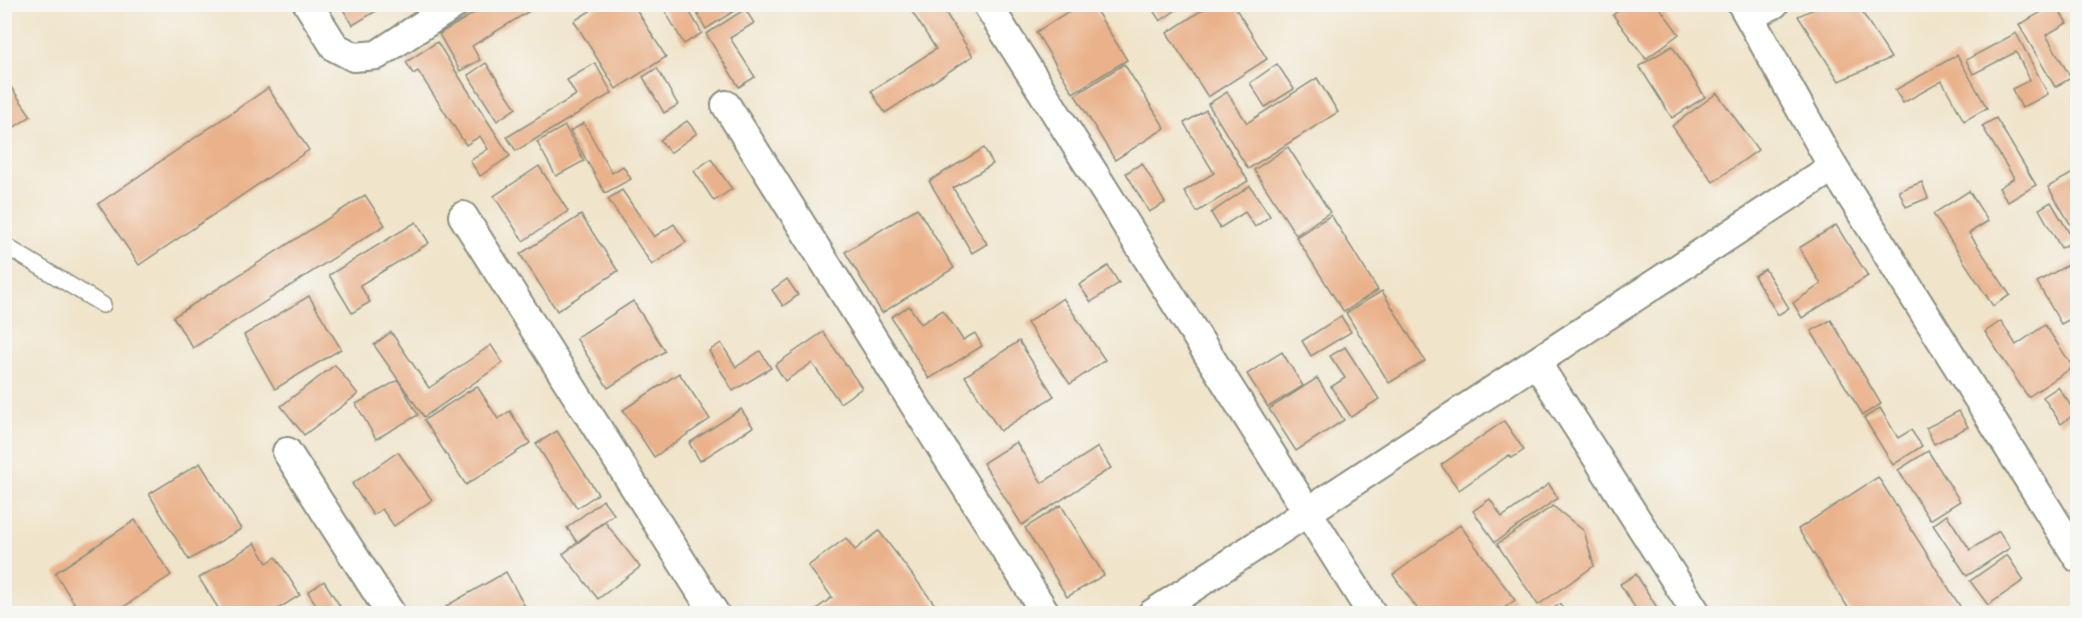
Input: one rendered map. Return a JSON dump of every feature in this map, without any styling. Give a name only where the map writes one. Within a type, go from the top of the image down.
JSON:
[{"type":"street","points":[[308,4],[335,47],[354,57],[377,55],[455,4]]},
{"type":"street","points":[[987,4],[1372,614]]},
{"type":"street","points":[[1755,8],[1833,166],[2078,558]]},
{"type":"street","points":[[726,105],[1046,614]]},
{"type":"street","points":[[1152,614],[1833,166]]},
{"type":"street","points":[[463,216],[715,614]]},
{"type":"street","points":[[1536,362],[1697,614]]},
{"type":"street","points":[[287,452],[391,614]]},
{"type":"lane","points":[[4,245],[103,305]]},
{"type":"building","points":[[489,4],[541,4],[472,46],[480,60],[460,71],[439,34]]},
{"type":"building","points":[[601,4],[633,4],[666,57],[616,89],[574,21]]},
{"type":"building","points":[[661,4],[685,4],[702,33],[684,44]]},
{"type":"building","points":[[692,4],[745,4],[706,29]]},
{"type":"building","points":[[907,4],[940,4],[973,56],[885,113],[871,91],[936,49]]},
{"type":"building","points":[[1080,4],[1092,4],[1127,60],[1073,93],[1036,32]]},
{"type":"building","points":[[1149,4],[1185,4],[1160,21]]},
{"type":"building","points":[[1211,4],[1233,4],[1267,59],[1208,97],[1167,33]]},
{"type":"building","points":[[1626,4],[1657,4],[1679,34],[1646,59],[1613,15]]},
{"type":"building","points":[[1825,4],[1857,4],[1891,58],[1839,81],[1798,16]]},
{"type":"building","points":[[2055,4],[2067,23],[2046,35],[2071,78],[2055,87],[2019,25]]},
{"type":"building","points":[[340,5],[386,5],[353,25]]},
{"type":"building","points":[[745,9],[754,23],[730,38],[755,77],[739,87],[706,34]]},
{"type":"building","points":[[2016,33],[2048,94],[2022,108],[2012,89],[2030,80],[2016,52],[1973,74],[1966,60]]},
{"type":"building","points":[[437,42],[510,156],[480,176],[470,161],[488,149],[480,136],[466,145],[418,71],[413,74],[406,62]]},
{"type":"building","points":[[1672,46],[1705,97],[1672,118],[1639,66]]},
{"type":"building","points":[[1957,55],[1987,108],[1964,121],[1942,81],[1903,103],[1895,90]]},
{"type":"building","points":[[486,63],[516,108],[497,121],[468,75]]},
{"type":"building","points":[[595,63],[612,93],[516,151],[507,137],[576,95],[567,80]]},
{"type":"building","points":[[1124,64],[1165,128],[1115,160],[1075,95]]},
{"type":"building","points":[[1277,64],[1294,89],[1265,107],[1250,83]]},
{"type":"building","points":[[657,68],[678,105],[664,113],[643,77]]},
{"type":"building","points":[[4,77],[31,116],[4,134]]},
{"type":"building","points":[[1317,78],[1338,112],[1248,169],[1208,104],[1227,92],[1247,123]]},
{"type":"building","points":[[268,88],[309,150],[139,265],[98,204]]},
{"type":"building","points":[[1717,93],[1758,150],[1713,182],[1672,126]]},
{"type":"building","points":[[1206,110],[1248,181],[1197,212],[1184,191],[1214,173],[1184,123]]},
{"type":"building","points":[[1996,118],[2036,185],[2008,202],[1999,188],[2014,178],[1982,126]]},
{"type":"building","points":[[687,121],[697,133],[670,153],[660,140]]},
{"type":"building","points":[[584,123],[612,173],[623,166],[631,179],[605,193],[570,131]]},
{"type":"building","points":[[565,126],[584,161],[556,176],[537,142]]},
{"type":"building","points":[[1288,147],[1330,212],[1296,235],[1254,170]]},
{"type":"building","points":[[984,148],[993,164],[953,188],[987,244],[972,253],[929,181]]},
{"type":"building","points":[[711,159],[732,189],[714,201],[694,171]]},
{"type":"building","points":[[1142,163],[1165,203],[1149,212],[1126,173]]},
{"type":"building","points":[[539,166],[568,211],[523,241],[494,196]]},
{"type":"building","points":[[2078,170],[2078,237],[2048,187]]},
{"type":"building","points":[[1922,182],[1928,198],[1906,207],[1899,191]]},
{"type":"building","points":[[1250,186],[1270,216],[1255,227],[1245,212],[1220,228],[1211,213]]},
{"type":"building","points":[[622,190],[654,237],[674,224],[686,242],[652,265],[608,199]]},
{"type":"building","points":[[1969,191],[1988,221],[1969,233],[2010,295],[1993,306],[1933,214]]},
{"type":"building","points":[[365,195],[385,225],[193,348],[173,317]]},
{"type":"building","points":[[2051,202],[2074,241],[2061,248],[2039,209]]},
{"type":"building","points":[[917,208],[954,268],[882,313],[845,252]]},
{"type":"building","points":[[581,215],[618,271],[557,311],[520,254]]},
{"type":"building","points":[[1331,215],[1378,290],[1344,312],[1296,237]]},
{"type":"building","points":[[416,222],[429,243],[360,285],[370,302],[352,313],[329,275]]},
{"type":"building","points":[[1836,225],[1868,276],[1802,318],[1793,303],[1821,284],[1799,248]]},
{"type":"building","points":[[2078,259],[2078,315],[2061,324],[2037,282]]},
{"type":"building","points":[[1108,266],[1119,283],[1091,302],[1079,285]]},
{"type":"building","points":[[1765,269],[1789,308],[1778,315],[1754,276]]},
{"type":"building","points":[[787,279],[798,295],[783,306],[772,290]]},
{"type":"building","points":[[1382,291],[1425,361],[1389,383],[1346,313]]},
{"type":"building","points":[[309,296],[341,349],[275,389],[244,335]]},
{"type":"building","points":[[1063,298],[1105,360],[1070,384],[1027,323]]},
{"type":"building","points":[[633,301],[665,351],[608,388],[576,338]]},
{"type":"building","points":[[909,306],[921,324],[943,310],[963,340],[975,333],[982,346],[929,379],[891,317]]},
{"type":"building","points":[[1341,316],[1351,332],[1311,356],[1302,341]]},
{"type":"building","points":[[1831,320],[1881,404],[1863,415],[1811,331]]},
{"type":"building","points":[[2001,321],[2016,345],[2045,325],[2073,367],[2028,397],[1985,332]]},
{"type":"building","points":[[391,332],[429,388],[491,345],[503,363],[424,417],[374,345]]},
{"type":"building","points":[[823,332],[862,388],[840,403],[812,363],[785,381],[775,365]]},
{"type":"building","points":[[1019,341],[1054,396],[1000,431],[965,376]]},
{"type":"building","points":[[721,343],[736,367],[760,351],[771,368],[733,391],[709,351]]},
{"type":"building","points":[[1345,347],[1379,399],[1351,417],[1331,387],[1345,378],[1330,356]]},
{"type":"building","points":[[1282,352],[1303,386],[1268,407],[1247,374]]},
{"type":"building","points":[[335,365],[358,394],[304,435],[281,406]]},
{"type":"building","points":[[679,373],[710,419],[654,457],[623,410]]},
{"type":"building","points":[[1317,378],[1344,420],[1296,451],[1269,409]]},
{"type":"building","points":[[398,380],[418,415],[376,439],[356,404]]},
{"type":"building","points":[[477,386],[498,419],[510,411],[530,443],[466,485],[424,420]]},
{"type":"building","points":[[2058,387],[2076,413],[2061,424],[2043,397]]},
{"type":"building","points":[[1880,408],[1898,438],[1911,430],[1922,446],[1893,465],[1864,418]]},
{"type":"building","points":[[741,409],[753,427],[700,461],[689,443]]},
{"type":"building","points":[[1959,411],[1968,427],[1934,444],[1926,428]]},
{"type":"building","points":[[1504,421],[1524,450],[1512,458],[1509,455],[1459,490],[1441,465]]},
{"type":"building","points":[[557,431],[598,494],[577,508],[536,444]]},
{"type":"building","points":[[1016,442],[1042,483],[1098,447],[1111,468],[1022,525],[983,463]]},
{"type":"building","points":[[1928,451],[1960,501],[1930,520],[1898,470]]},
{"type":"building","points":[[398,452],[432,500],[394,526],[382,509],[373,515],[352,484]]},
{"type":"building","points":[[200,463],[241,529],[189,560],[149,494]]},
{"type":"building","points":[[1878,477],[1965,614],[1852,614],[1798,529]]},
{"type":"building","points":[[1549,484],[1558,498],[1495,542],[1473,511],[1490,499],[1502,517]]},
{"type":"building","points":[[603,500],[614,514],[577,542],[567,528]]},
{"type":"building","points":[[1061,505],[1104,575],[1067,597],[1025,528]]},
{"type":"building","points":[[1553,506],[1584,531],[1594,566],[1538,605],[1497,544]]},
{"type":"building","points":[[1947,515],[1970,550],[1999,531],[2010,548],[1967,576],[1933,525]]},
{"type":"building","points":[[135,520],[171,575],[113,614],[81,614],[55,573]]},
{"type":"building","points":[[605,522],[640,567],[598,599],[563,554]]},
{"type":"building","points":[[1460,525],[1515,600],[1496,614],[1421,614],[1393,575]]},
{"type":"building","points":[[879,531],[942,614],[810,614],[832,597],[808,566],[846,538],[855,550]]},
{"type":"building","points":[[255,543],[267,563],[276,557],[300,595],[270,614],[222,614],[199,578]]},
{"type":"building","points":[[2007,555],[2024,580],[1988,605],[1970,581]]},
{"type":"building","points":[[506,572],[529,614],[450,614],[446,606]]},
{"type":"building","points":[[1636,574],[1661,614],[1639,614],[1620,584]]},
{"type":"building","points":[[324,581],[345,614],[322,614],[308,592]]},
{"type":"building","points":[[1560,604],[1566,614],[1545,614]]}]
